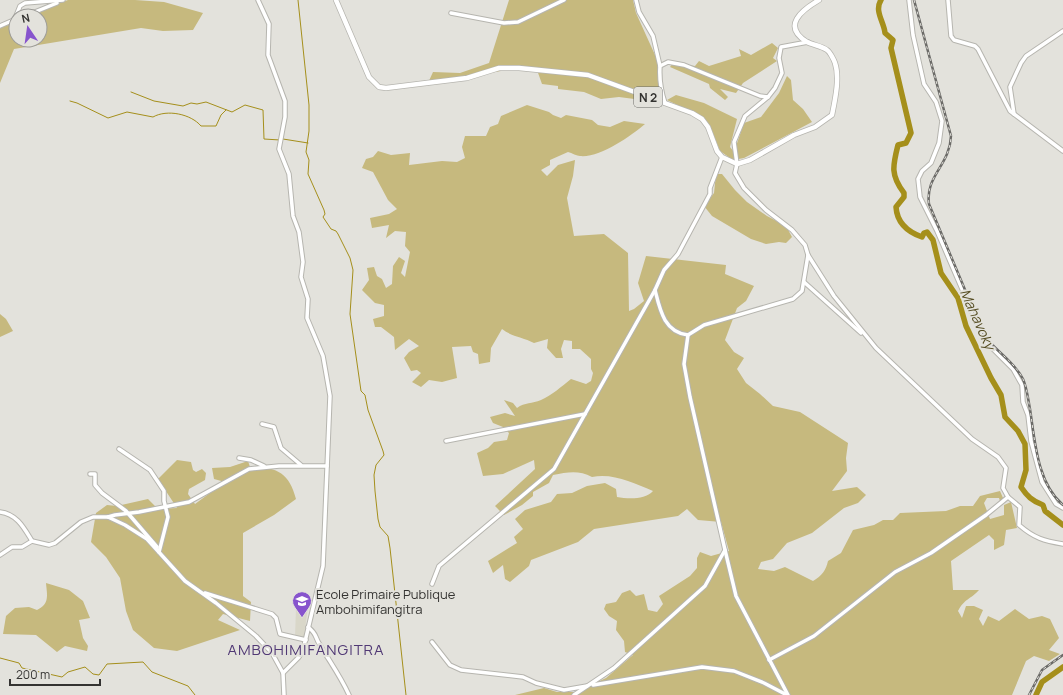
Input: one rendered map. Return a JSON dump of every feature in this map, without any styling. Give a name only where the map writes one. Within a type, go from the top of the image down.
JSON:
[{"type":"main road","name":"N 2","points":[[336,0],[366,70],[373,83],[379,87],[386,88],[447,81],[480,74],[499,68],[519,68],[588,75],[692,113],[702,119],[708,128],[716,151],[722,157]]},
{"type":"main road","points":[[722,157],[737,164],[750,160],[794,135],[815,127],[832,115],[837,84],[835,64],[827,50],[808,42],[799,36],[795,27],[797,18],[802,11],[819,0]]},
{"type":"street","points":[[258,0],[269,24],[268,56],[285,101],[285,117],[279,149],[289,174],[293,216],[299,232],[303,262],[301,278],[308,298],[307,318],[323,356],[330,396],[323,566],[306,640],[299,657],[283,673]]},
{"type":"street","points":[[452,13],[504,23],[518,22],[564,0]]},
{"type":"street","points":[[636,0],[639,12],[653,36],[660,66],[660,89],[666,103]]},
{"type":"street","points":[[909,0],[912,35],[924,84],[936,102],[942,121],[939,143],[931,162],[922,171],[918,179],[920,197],[937,231],[984,340],[1013,369],[1022,385],[1023,402],[1028,415],[1031,441],[1042,482],[1056,504],[1063,508]]},
{"type":"street","points":[[948,0],[951,36],[954,40],[975,46],[978,49],[1010,111],[1063,151]]},
{"type":"street","points":[[44,8],[61,1]]},
{"type":"street","points":[[19,8],[25,3],[61,1]]},
{"type":"street","points":[[1014,114],[1010,87],[1021,63],[1026,56],[1063,31]]},
{"type":"street","points":[[808,42],[781,47],[779,58],[782,73],[776,88],[768,97],[745,116],[734,142],[737,164],[735,173],[744,188],[766,210],[792,230],[805,245],[808,255],[834,296],[867,338]]},
{"type":"street","points":[[660,66],[668,62],[684,65],[760,96],[768,97]]},
{"type":"street","points":[[432,584],[439,566],[554,469],[655,290],[664,270],[678,254],[710,194],[710,188],[722,157]]},
{"type":"street","points":[[655,290],[660,313],[670,328],[681,334],[688,334],[704,325],[793,300],[802,290],[808,255]]},
{"type":"street","points":[[804,282],[867,338],[972,438],[995,453],[1006,468],[1003,488],[1008,497],[1020,507],[1019,525],[1031,536],[1047,542],[1063,544]]},
{"type":"street","points":[[688,334],[684,364],[685,371],[736,596],[787,695]]},
{"type":"street","points":[[446,442],[585,414]]},
{"type":"street","points":[[262,424],[274,427],[281,448],[302,465]]},
{"type":"street","points":[[119,449],[150,470],[164,491],[164,501],[168,523],[159,552]]},
{"type":"street","points":[[239,458],[251,460],[264,466]]},
{"type":"street","points":[[0,555],[12,547],[22,547],[32,541],[49,545],[55,543],[87,518],[108,517],[114,514],[129,514],[166,508],[194,500],[248,469],[264,466],[327,466]]},
{"type":"street","points":[[90,474],[95,474],[95,485],[102,493],[116,502],[129,514],[155,544],[159,552]]},
{"type":"street","points":[[769,660],[814,636],[895,572],[931,553],[986,515],[1008,497]]},
{"type":"street","points":[[0,512],[12,516],[18,520],[25,527],[32,541]]},
{"type":"street","points":[[108,517],[147,539],[181,577],[256,636],[272,653],[283,673],[284,695]]},
{"type":"street","points":[[574,695],[614,668],[705,586],[725,550]]},
{"type":"street","points":[[201,592],[272,614],[276,618],[280,634],[306,640]]},
{"type":"street","points":[[308,627],[317,634],[318,643],[337,670],[350,695]]},
{"type":"street","points":[[432,642],[450,665],[461,670],[523,677],[564,690],[702,667],[734,671],[764,683],[787,695]]},
{"type":"shaded area","points":[[68,0],[135,0],[164,2],[203,13],[193,30],[163,31],[141,28],[48,43],[48,8]]},
{"type":"shaded area","points":[[509,0],[633,0],[636,13],[660,66],[660,89],[665,103],[619,97],[601,99],[584,92],[558,89],[558,86],[542,84],[537,70],[519,68],[428,83],[433,72],[460,73],[489,63]]},
{"type":"shaded area","points":[[8,25],[8,48],[20,48],[14,49],[0,83],[0,28]]},
{"type":"shaded area","points":[[772,43],[778,48],[773,58],[777,61],[743,83],[736,93],[720,89],[728,97],[725,100],[710,88],[709,84],[670,67],[673,63],[695,66],[699,61],[709,66],[741,56],[739,49],[751,55]]},
{"type":"shaded area","points":[[787,76],[791,80],[793,100],[803,109],[812,122],[744,158],[733,160],[720,151],[710,126],[702,117],[667,100],[676,95],[704,103],[737,119],[730,147],[734,152],[744,123],[761,117],[779,93]]},
{"type":"shaded area","points":[[527,105],[549,112],[561,118],[566,115],[592,120],[598,125],[610,127],[624,121],[645,124],[624,140],[597,154],[579,156],[568,152],[550,160],[550,165],[541,170],[547,176],[558,165],[575,160],[573,176],[567,198],[574,236],[604,234],[628,253],[629,311],[644,301],[638,283],[646,256],[726,265],[725,274],[754,286],[746,301],[737,308],[725,340],[734,352],[744,358],[737,369],[746,383],[773,406],[800,412],[848,443],[846,458],[847,471],[832,491],[857,487],[866,495],[858,503],[844,508],[812,533],[787,543],[773,559],[761,562],[758,569],[774,571],[785,567],[813,581],[823,572],[828,561],[841,553],[853,530],[874,525],[883,520],[893,520],[900,513],[946,511],[960,506],[973,506],[980,496],[1000,491],[1003,498],[1000,501],[999,498],[987,498],[984,503],[990,519],[1004,515],[1004,505],[1011,502],[1017,528],[1006,530],[1004,545],[994,550],[994,540],[989,535],[951,561],[953,590],[979,590],[965,601],[958,611],[962,618],[966,606],[974,606],[983,610],[979,619],[983,626],[988,616],[999,621],[1015,609],[1029,619],[1042,616],[1050,619],[1059,638],[1049,650],[1060,654],[1049,661],[1034,656],[1026,661],[1012,695],[515,695],[544,688],[557,692],[576,692],[606,678],[633,655],[625,652],[624,641],[616,630],[617,621],[609,616],[604,609],[606,604],[616,602],[622,593],[630,590],[636,596],[644,594],[648,610],[657,612],[663,604],[659,596],[690,576],[697,568],[697,558],[700,552],[711,556],[729,551],[721,522],[698,520],[687,509],[678,516],[594,529],[578,542],[531,560],[529,566],[510,582],[505,579],[503,565],[493,573],[488,561],[517,543],[514,537],[523,529],[515,519],[525,510],[551,502],[557,494],[572,493],[587,486],[605,483],[616,489],[617,497],[641,497],[650,494],[653,491],[631,482],[608,476],[592,477],[583,473],[569,472],[553,475],[549,483],[533,492],[533,496],[522,505],[504,515],[495,506],[535,469],[534,460],[503,474],[483,476],[477,453],[488,448],[494,442],[507,440],[509,433],[503,427],[493,423],[490,417],[505,413],[515,416],[504,400],[513,403],[517,408],[545,398],[571,379],[586,384],[591,381],[593,373],[591,369],[591,359],[580,349],[572,349],[572,341],[564,340],[561,349],[563,358],[556,358],[547,348],[548,339],[534,343],[510,334],[502,329],[491,348],[490,362],[479,364],[478,354],[473,352],[471,346],[452,347],[457,378],[442,382],[429,380],[421,387],[412,382],[421,373],[417,370],[411,371],[404,358],[409,352],[419,346],[409,339],[395,350],[394,337],[381,327],[375,327],[373,319],[384,316],[384,305],[375,303],[362,290],[369,280],[367,268],[374,267],[377,276],[382,279],[386,288],[392,284],[393,266],[399,257],[405,261],[401,273],[405,277],[410,252],[405,246],[406,232],[395,231],[386,238],[389,225],[372,228],[370,218],[389,214],[397,209],[388,200],[373,172],[362,168],[366,159],[373,157],[378,151],[391,155],[410,153],[409,165],[442,161],[457,162],[465,158],[462,147],[465,136],[486,136],[490,127],[498,124],[501,116]]},
{"type":"shaded area","points":[[716,174],[722,174],[747,202],[767,216],[786,226],[792,237],[786,243],[779,242],[766,244],[751,239],[712,216],[704,206],[714,193]]},
{"type":"shaded area","points":[[0,314],[6,319],[13,331],[0,337]]},
{"type":"shaded area","points":[[177,460],[191,462],[193,470],[196,472],[202,469],[206,473],[205,480],[189,489],[188,494],[195,504],[225,482],[214,479],[212,468],[230,467],[248,461],[250,467],[267,468],[280,473],[290,483],[296,499],[274,515],[243,533],[243,596],[251,602],[250,621],[223,614],[218,620],[240,630],[177,651],[154,648],[133,630],[126,611],[120,578],[106,557],[91,542],[96,513],[107,505],[117,506],[148,499],[158,509],[177,508],[158,479]]},
{"type":"shaded area","points":[[46,583],[69,590],[83,601],[90,618],[79,620],[83,638],[88,646],[87,651],[65,646],[57,652],[36,635],[3,634],[6,616],[15,608],[29,607],[37,610],[44,605],[47,599]]},
{"type":"shaded area","name":"Ecole Primaire Publique Ambohimifangitra","points":[[300,597],[309,598],[304,638],[295,637],[296,608]]},
{"type":"waterway","points":[[298,0],[309,105],[309,131],[306,152],[309,160],[308,174],[324,210],[325,214],[323,217],[331,229],[336,231],[338,234],[350,258],[353,270],[350,314],[361,391],[365,395],[368,410],[384,455],[376,465],[374,475],[375,491],[380,527],[388,536],[390,548],[406,695]]},
{"type":"waterway","name":"Mahavoky","points":[[881,0],[879,4],[879,12],[885,33],[893,40],[891,48],[911,133],[906,143],[898,145],[895,158],[894,170],[896,181],[904,193],[904,197],[896,207],[897,213],[901,222],[908,230],[922,237],[924,233],[927,232],[933,240],[941,273],[958,298],[966,326],[991,378],[1001,395],[1005,417],[1018,431],[1025,444],[1026,470],[1021,487],[1030,498],[1043,505],[1045,511],[1063,525]]},
{"type":"waterway","points":[[131,92],[154,101],[183,106],[191,103],[197,104],[206,102],[232,112],[245,105],[263,110],[264,139],[280,140]]},
{"type":"waterway","points":[[70,101],[108,118],[127,112],[153,117],[165,113],[172,113],[191,118],[201,126],[216,126],[221,115],[226,110]]},
{"type":"waterway","points":[[283,139],[308,143]]},
{"type":"waterway","points":[[0,658],[19,663],[22,668],[62,677],[68,672],[85,667],[93,674],[99,675],[107,664],[143,662],[152,672],[188,686],[195,695]]},
{"type":"waterway","points":[[1036,695],[1042,682],[1063,667]]},
{"type":"railway","points":[[914,0],[951,136],[947,155],[931,186],[929,204],[984,335],[988,341],[1010,361],[1023,379],[1026,386],[1036,448],[1042,473],[1054,496],[1063,505]]},
{"type":"railway","points":[[1029,695],[1042,670],[1063,655]]},
{"type":"place","name":"Ecole Primaire Publique Ambohimifangitra","points":[[302,618]]},
{"type":"district","name":"AMBOHIMIFANGITRA","points":[[306,649]]}]
